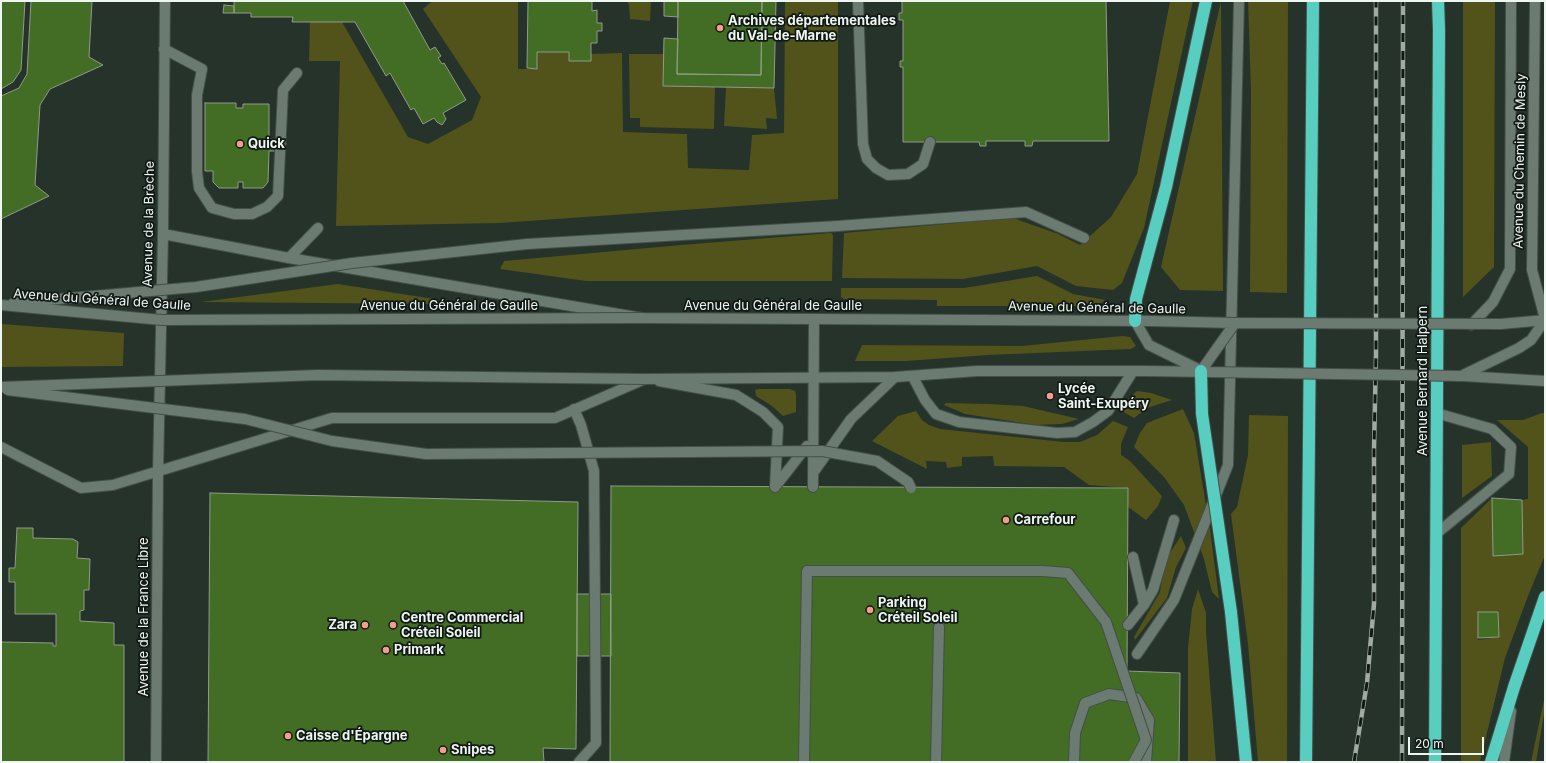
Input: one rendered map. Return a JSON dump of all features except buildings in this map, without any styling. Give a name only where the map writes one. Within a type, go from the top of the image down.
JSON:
[{"type":"highway","points":[[1135,321],[1136,299],[1166,187],[1206,1]]},
{"type":"highway","points":[[1306,762],[1313,1]]},
{"type":"highway","name":"Avenue Bernard Halpern","points":[[1435,762],[1438,1]]},
{"type":"highway","points":[[1202,371],[1202,414],[1231,612],[1246,762]]},
{"type":"highway","points":[[1491,762],[1514,687],[1545,597]]},
{"type":"main road","name":"Avenue de la Brèche","points":[[158,472],[163,234],[165,1]]},
{"type":"main road","points":[[858,1],[863,144],[867,159],[876,168],[888,174],[908,174],[923,164],[930,142]]},
{"type":"main road","points":[[1138,654],[1174,600],[1228,465],[1239,1]]},
{"type":"main road","points":[[1471,325],[1493,302],[1510,269],[1511,1]]},
{"type":"main road","name":"Avenue du Chemin de Mesly","points":[[1535,1],[1532,270],[1545,320]]},
{"type":"main road","points":[[164,49],[202,69],[197,95],[196,171],[199,188],[212,208],[234,214],[252,214],[267,207],[278,196],[282,90],[297,72]]},
{"type":"main road","points":[[1,305],[196,287],[352,262],[527,244],[838,226],[1026,212],[1084,238]]},
{"type":"main road","points":[[289,258],[318,228]]},
{"type":"main road","points":[[163,234],[289,258],[642,318]]},
{"type":"main road","name":"Avenue du Général de Gaulle","points":[[1,305],[162,320],[642,318],[1150,321],[1471,325],[1545,320]]},
{"type":"main road","points":[[813,487],[814,320]]},
{"type":"main road","points":[[1461,376],[1519,348],[1531,340],[1545,320]]},
{"type":"main road","points":[[1135,321],[1150,345],[1202,371]]},
{"type":"main road","points":[[1202,371],[1236,323]]},
{"type":"main road","points":[[1,388],[318,375],[645,379],[913,377],[978,371],[1146,370],[1461,376],[1545,381]]},
{"type":"main road","points":[[913,377],[924,400],[936,414],[959,422],[1057,433],[1075,432],[1093,422],[1108,411],[1133,371]]},
{"type":"main road","points":[[813,473],[851,419],[895,377]]},
{"type":"main road","points":[[1,447],[81,488],[113,485],[332,418],[555,418],[645,379],[736,395],[763,412],[778,427],[775,487],[813,437]]},
{"type":"main road","points":[[1,388],[245,419],[332,441],[426,454],[822,451],[877,461],[908,482],[911,488]]},
{"type":"main road","points":[[574,409],[581,425],[594,471],[596,743],[579,762]]},
{"type":"main road","points":[[1436,413],[1492,429],[1511,447],[1509,474],[1436,534]]},
{"type":"main road","name":"Avenue de la France Libre","points":[[156,762],[158,472]]},
{"type":"main road","points":[[1128,625],[1144,605],[1153,590],[1174,520]]},
{"type":"main road","points":[[1133,557],[1144,605]]},
{"type":"main road","points":[[804,762],[807,571],[1044,571],[1068,573],[1106,622],[1146,740],[1134,762]]},
{"type":"main road","points":[[936,762],[939,627]]},
{"type":"main road","points":[[1504,762],[1514,687]]},
{"type":"main road","points":[[1074,762],[1075,733],[1085,703],[1109,694],[1136,698],[1149,720],[1146,762]]},
{"type":"shaded area","points":[[432,1],[518,1],[518,69],[537,69],[537,52],[569,52],[569,61],[591,61],[591,54],[622,53],[623,132],[687,134],[688,168],[749,170],[752,135],[784,133],[785,1],[838,1],[838,199],[500,223],[336,226],[340,61],[309,61],[310,21],[342,22],[408,137],[428,144],[472,120],[481,97],[423,9]]},
{"type":"shaded area","points":[[627,1],[651,1],[650,21],[630,19],[629,5]]},
{"type":"shaded area","points":[[1170,1],[1193,1],[1144,228],[1122,283],[1113,290],[1076,286],[1037,266],[963,279],[842,278],[844,233],[1013,218],[1058,234],[1080,245],[1111,217],[1137,174]]},
{"type":"shaded area","points":[[1221,1],[1223,291],[1180,290],[1161,267]]},
{"type":"shaded area","points":[[1248,1],[1288,1],[1287,293],[1250,292],[1251,91]]},
{"type":"shaded area","points":[[1463,1],[1495,1],[1494,267],[1463,297]]},
{"type":"shaded area","points":[[629,54],[664,54],[663,86],[715,87],[714,129],[640,127],[640,118],[630,118]]},
{"type":"shaded area","points":[[726,87],[774,88],[777,119],[766,118],[767,129],[724,126]]},
{"type":"shaded area","points":[[831,233],[833,235],[832,281],[586,281],[500,269],[504,261]]},
{"type":"shaded area","points":[[1037,276],[1073,294],[1106,300],[1097,305],[1087,306],[937,306],[937,300],[844,299],[841,297],[841,288],[964,288]]},
{"type":"shaded area","points":[[338,284],[434,299],[435,304],[201,302]]},
{"type":"shaded area","points":[[1,324],[124,333],[123,366],[1,367]]},
{"type":"shaded area","points":[[1122,336],[1130,337],[1136,346],[1131,349],[988,355],[906,361],[855,361],[862,345],[1022,346]]},
{"type":"shaded area","points":[[790,389],[795,391],[796,412],[783,416],[772,406],[756,396],[755,390]]},
{"type":"shaded area","points":[[1137,391],[1151,393],[1172,400],[1147,408],[1134,418],[1120,410],[1126,401]]},
{"type":"shaded area","points":[[946,403],[1023,406],[1079,419],[1062,424],[1036,425],[965,414],[944,405]]},
{"type":"shaded area","points":[[1183,409],[1194,433],[1210,529],[1219,599],[1212,592],[1204,559],[1184,505],[1164,477],[1134,447],[1140,433],[1147,423]]},
{"type":"shaded area","points":[[916,411],[922,420],[929,425],[940,429],[1064,442],[1080,442],[1097,435],[1113,421],[1128,427],[1121,444],[1121,455],[1130,461],[1162,496],[1158,506],[1146,520],[1128,507],[1128,488],[1089,485],[1064,467],[994,466],[993,456],[962,457],[962,466],[947,468],[946,462],[926,461],[927,469],[872,441],[898,416]]},
{"type":"shaded area","points":[[1545,413],[1545,555],[1505,658],[1480,762],[1461,762],[1461,528],[1492,498],[1493,556],[1523,554],[1522,500],[1528,499],[1528,447],[1497,420],[1523,420]],"holes":[[[1478,612],[1498,612],[1499,637],[1478,640]]]},
{"type":"shaded area","points":[[1249,415],[1288,416],[1287,762],[1258,762],[1248,644],[1231,514],[1237,507],[1248,455]]},
{"type":"shaded area","points":[[1491,442],[1492,476],[1462,498],[1462,445]]},
{"type":"shaded area","points":[[1181,536],[1186,548],[1176,567],[1167,598],[1135,640],[1134,637],[1160,592],[1162,577],[1169,554]]},
{"type":"shaded area","points":[[1198,589],[1206,613],[1206,632],[1216,762],[1188,762],[1188,648],[1192,609]]},
{"type":"shaded area","points":[[1545,695],[1545,708],[1536,762],[1531,762]]},
{"type":"railway","points":[[1354,762],[1367,683],[1374,604],[1376,1]]},
{"type":"railway","points":[[1402,762],[1403,1]]},
{"type":"place","name":"Archives départementales du Val-de-Marne","points":[[720,28]]},
{"type":"place","name":"Quick","points":[[240,144]]},
{"type":"place","name":"Lycée Saint-Exupéry","points":[[1050,396]]},
{"type":"place","name":"Carrefour","points":[[1006,520]]},
{"type":"place","name":"Parking Créteil Soleil","points":[[870,610]]},
{"type":"place","name":"Zara","points":[[365,625]]},
{"type":"place","name":"Centre Commercial Créteil Soleil","points":[[393,625]]},
{"type":"place","name":"Primark","points":[[386,650]]},
{"type":"place","name":"Caisse d'Épargne","points":[[288,736]]},
{"type":"place","name":"Snipes","points":[[443,750]]}]
